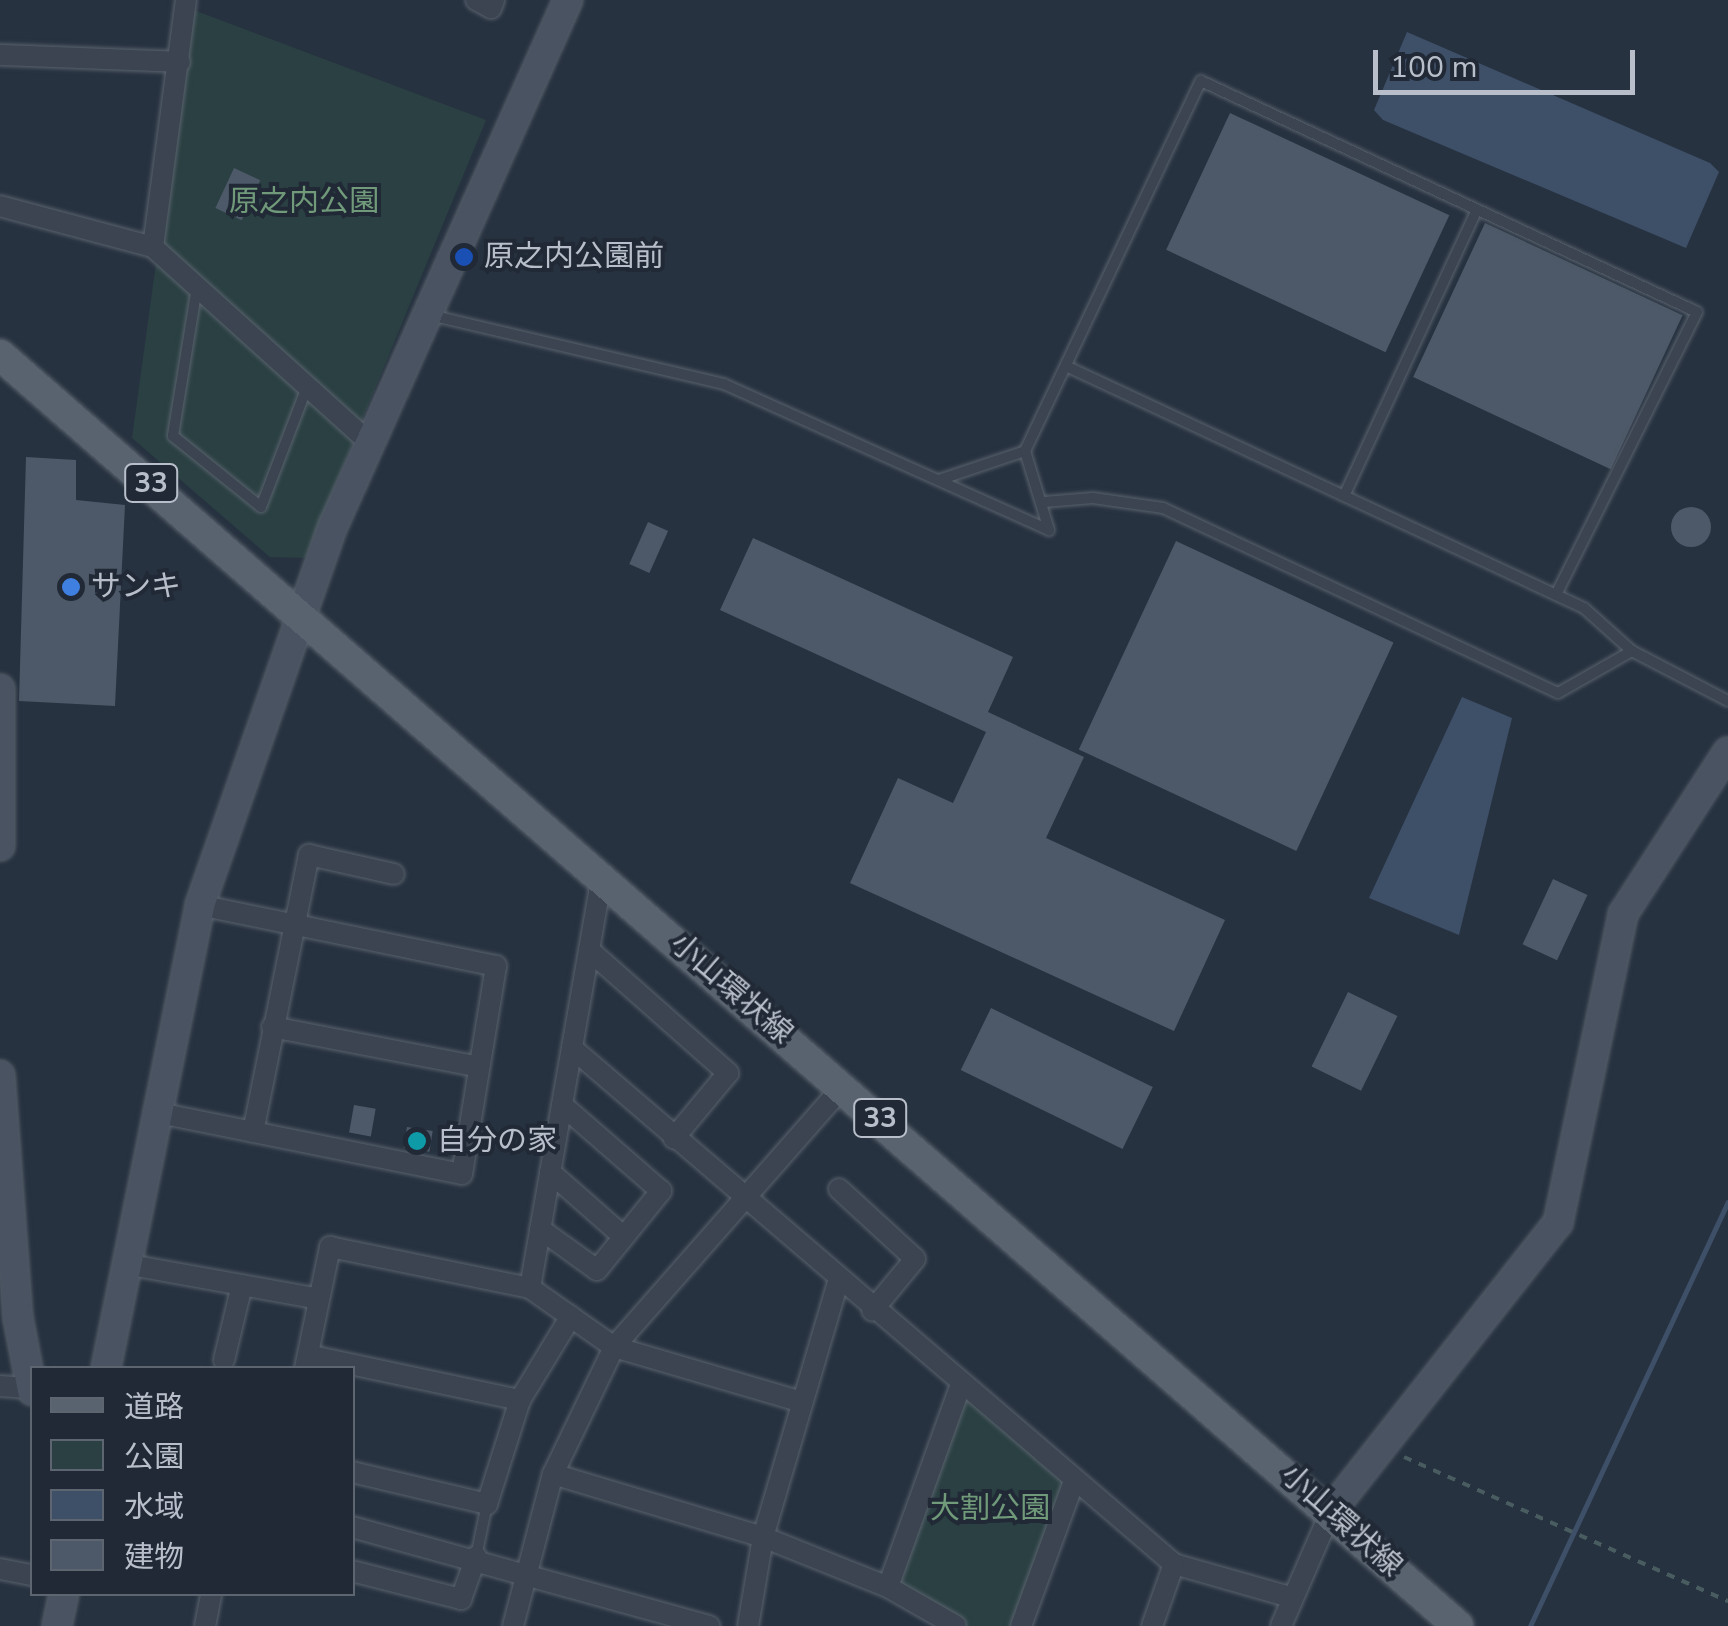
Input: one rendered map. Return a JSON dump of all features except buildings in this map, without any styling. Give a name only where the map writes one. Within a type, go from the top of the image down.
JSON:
[{"type":"main road","name":"小山環状線","points":[[0,356],[302,610],[1458,1626]]},
{"type":"street","points":[[153,247],[186,0]]},
{"type":"street","points":[[476,0],[490,8],[494,0]]},
{"type":"street","points":[[106,1366],[154,1112],[200,904],[302,610],[368,442],[568,0]]},
{"type":"street","points":[[0,55],[180,62]]},
{"type":"street","points":[[0,206],[153,247],[368,442]]},
{"type":"street","points":[[0,689],[0,846]]},
{"type":"street","points":[[1281,1626],[1290,1597],[1330,1511],[1558,1223],[1623,914],[1728,752]]},
{"type":"street","points":[[253,1132],[309,855],[394,874]]},
{"type":"street","points":[[530,1288],[602,876]]},
{"type":"street","points":[[154,1112],[462,1174],[496,966],[200,904]]},
{"type":"street","points":[[589,950],[728,1073],[674,1138]]},
{"type":"street","points":[[272,1028],[479,1067]]},
{"type":"street","points":[[572,1048],[872,1312],[1073,1484],[1174,1564],[1290,1597]]},
{"type":"street","points":[[0,1075],[5,1230],[30,1378]]},
{"type":"street","points":[[512,1626],[552,1474],[614,1346],[739,1196],[842,1086]]},
{"type":"street","points":[[540,1230],[598,1270],[661,1190],[562,1106]]},
{"type":"street","points":[[550,1172],[624,1238]]},
{"type":"street","points":[[839,1189],[914,1259],[872,1312]]},
{"type":"street","points":[[307,1362],[330,1247],[530,1288],[614,1346],[802,1402]]},
{"type":"street","points":[[126,1264],[319,1299]]},
{"type":"street","points":[[748,1626],[762,1536],[838,1282]]},
{"type":"street","points":[[224,1360],[242,1285]]},
{"type":"street","points":[[355,1473],[487,1504],[520,1400],[571,1316]]},
{"type":"street","points":[[355,1371],[520,1400]]},
{"type":"street","points":[[0,1386],[30,1390]]},
{"type":"street","points":[[888,1587],[960,1387]]},
{"type":"street","points":[[552,1474],[762,1536],[888,1587],[956,1626]]},
{"type":"street","points":[[1022,1626],[1073,1484]]},
{"type":"street","points":[[355,1529],[525,1569],[710,1626]]},
{"type":"street","points":[[355,1572],[461,1598],[476,1557]]},
{"type":"street","points":[[1152,1626],[1174,1564]]},
{"type":"street","points":[[0,1569],[30,1575]]},
{"type":"street","points":[[57,1626],[64,1596]]},
{"type":"street","points":[[205,1626],[211,1596]]},
{"type":"lane","points":[[939,480],[1025,451],[1201,81],[1697,312],[1556,595]]},
{"type":"lane","points":[[1344,496],[1478,210]]},
{"type":"lane","points":[[198,287],[173,436],[261,507],[307,386]]},
{"type":"lane","points":[[424,314],[724,384],[1050,530],[1025,451]]},
{"type":"lane","points":[[1068,367],[1556,595],[1632,651],[1728,701]]},
{"type":"lane","points":[[1044,502],[1093,498],[1163,508],[1558,693],[1632,651]]},
{"type":"lane","points":[[476,1557],[487,1504]]},
{"type":"path","points":[[1381,1447],[1728,1601]]},
{"type":"green space","name":"原之内公園","points":[[191,9],[486,120],[305,558],[270,557],[132,438]]},
{"type":"green space","name":"大割公園","points":[[962,1395],[1069,1485],[1017,1626],[964,1626],[895,1584]]},
{"type":"water","points":[[1407,32],[1710,163],[1719,172],[1686,248],[1383,120],[1374,110]]},
{"type":"water","points":[[1462,697],[1512,718],[1459,935],[1369,898]]},
{"type":"waterway","points":[[1530,1626],[1728,1202]]},
{"type":"place","name":"原之内公園前","points":[[464,257]]},
{"type":"place","name":"サンキ","points":[[71,587]]},
{"type":"place","name":"自分の家","points":[[417,1141]]}]
